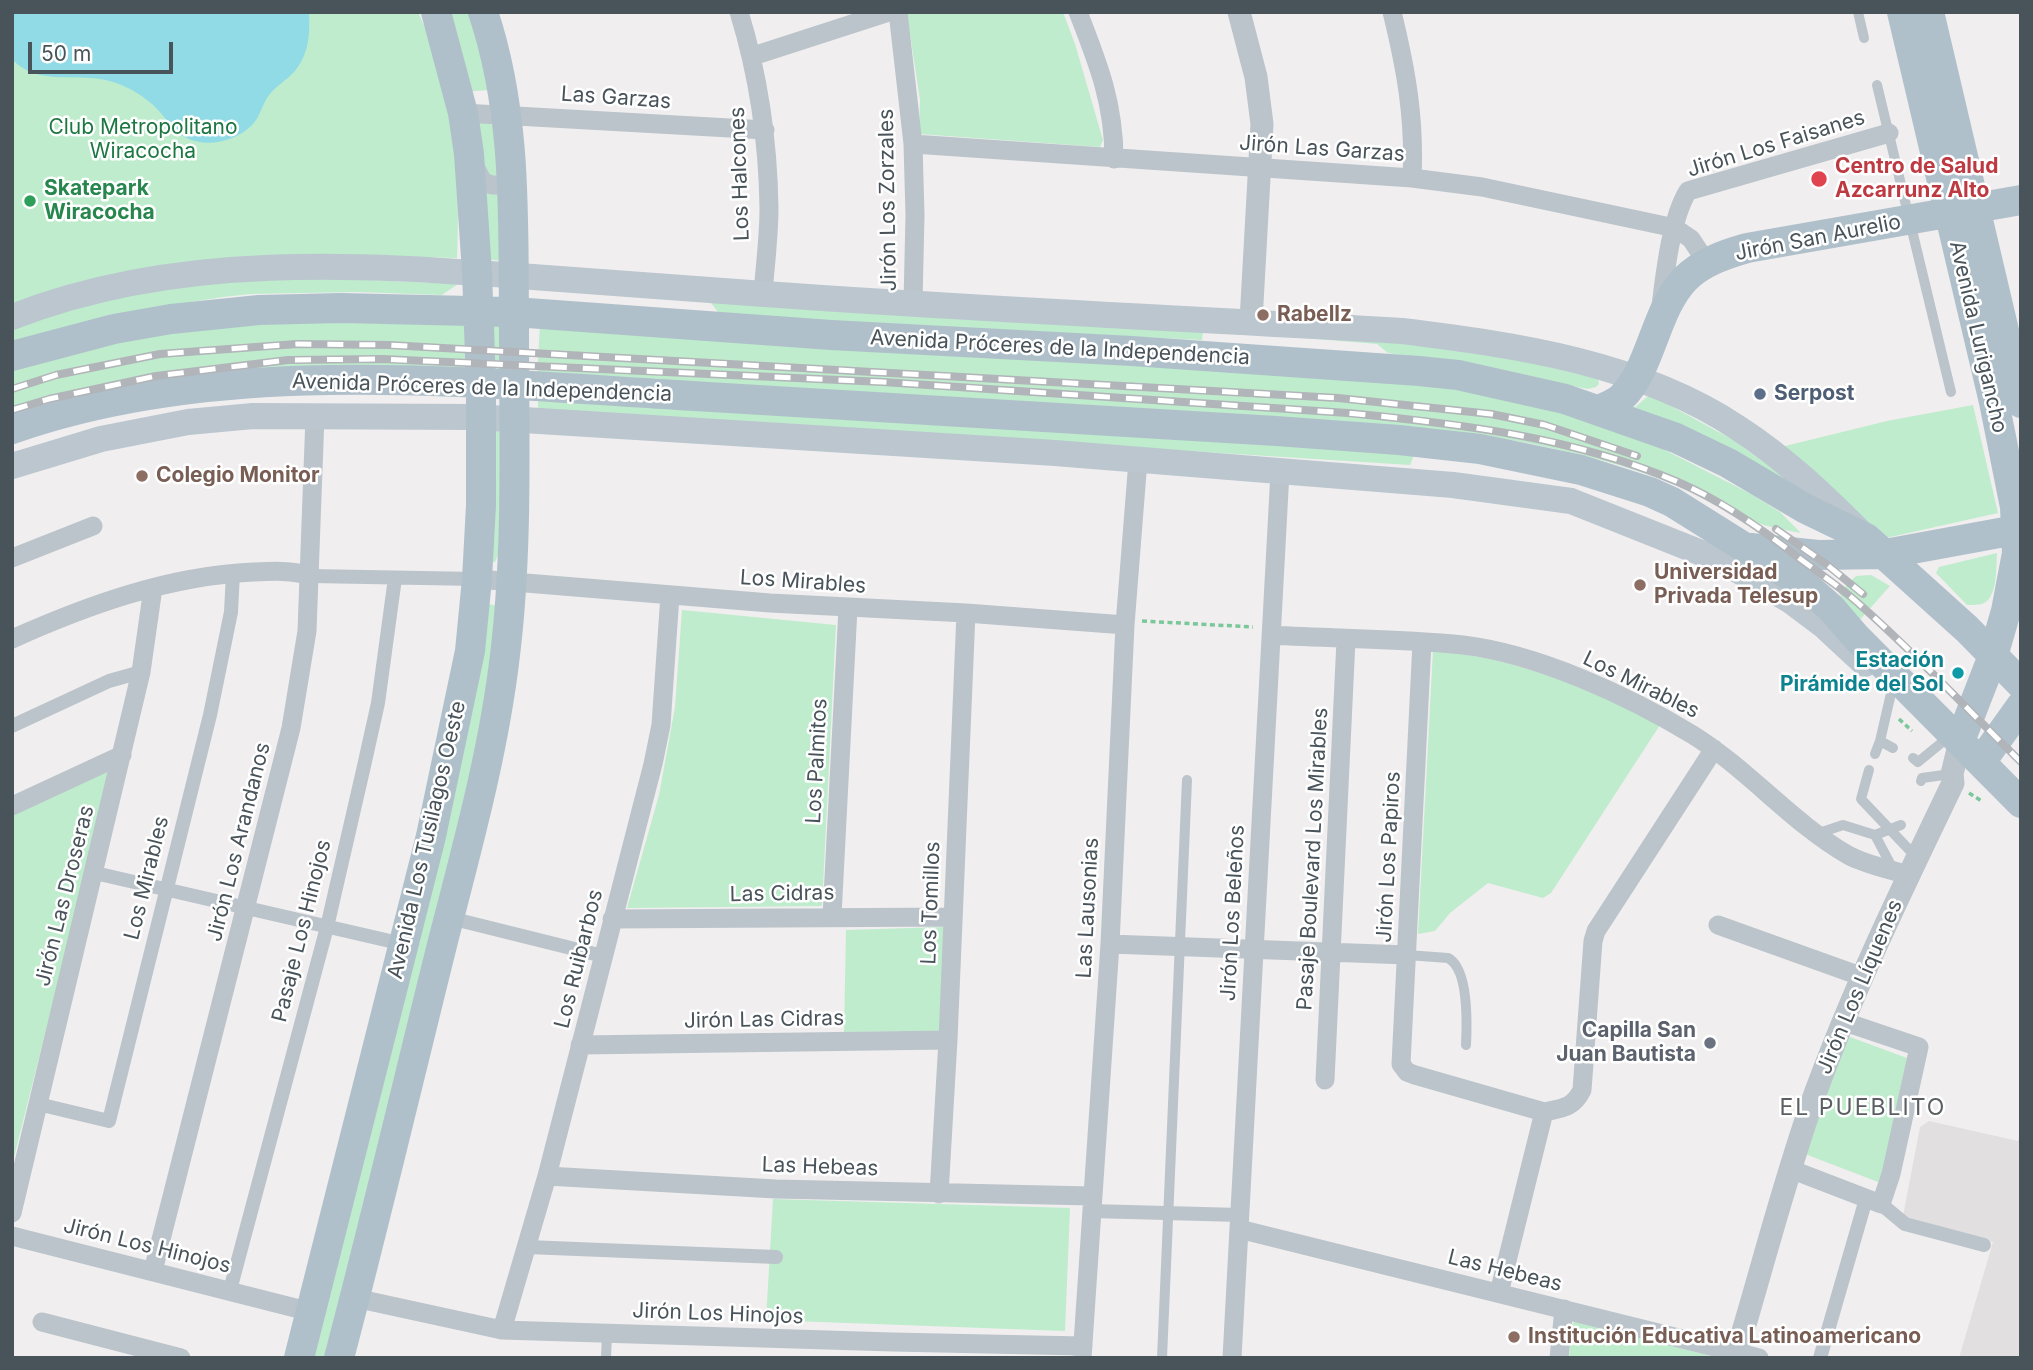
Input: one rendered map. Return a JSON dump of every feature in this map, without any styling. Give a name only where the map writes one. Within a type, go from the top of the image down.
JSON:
[{"type":"main road","name":"Avenida Los Tusilagos Oeste","points":[[299,1358],[431,836],[470,651],[477,579],[481,417],[477,272],[469,154],[463,113],[436,12]]},
{"type":"main road","name":"Avenida Los Tusilagos Oeste","points":[[339,1358],[450,918],[497,718],[513,582],[513,185],[507,114],[483,12]]},
{"type":"main road","name":"Avenida Lurigancho","points":[[1902,12],[2021,403]]},
{"type":"main road","name":"Avenida Lurigancho","points":[[1929,12],[1996,415],[2019,529],[2011,588],[1993,656],[1957,737]]},
{"type":"main road","name":"Jirón San Aurelio","points":[[1599,410],[1621,398],[1635,379],[1671,298],[1687,278],[1707,263],[1747,248],[2021,200]]},
{"type":"main road","name":"Avenida Próceres de la Independencia","points":[[12,317],[44,305],[125,284],[214,272],[320,267],[477,272],[763,294],[1251,321],[1402,331],[1468,340],[1562,358],[1635,379],[1678,395],[1736,426],[1793,468],[1967,629],[2021,684]]},
{"type":"main road","name":"Avenida Próceres de la Independencia","points":[[12,356],[114,329],[171,319],[259,310],[341,308],[514,312],[831,335],[1132,351],[1419,371],[1458,375],[1599,410],[1705,451],[1876,546]]},
{"type":"main road","name":"Avenida Próceres de la Independencia","points":[[12,429],[120,400],[217,386],[320,380],[514,385],[1290,432],[1480,449],[1581,470],[1650,492],[1672,502],[1806,586],[1831,608],[1855,636],[2021,803]]},
{"type":"main road","name":"Avenida Próceres de la Independencia","points":[[12,466],[102,439],[188,422],[253,416],[481,417],[1138,460],[1453,485],[1571,501],[1727,564],[1791,601],[1823,625],[1923,720],[1957,737]]},
{"type":"main road","points":[[1571,501],[1627,511],[1746,548],[1818,555],[2019,529]]},
{"type":"main road","points":[[1981,762],[2021,706]]},
{"type":"street","name":"Los Halcones","points":[[739,12],[753,56],[765,130],[769,211],[763,294]]},
{"type":"street","points":[[753,56],[889,12]]},
{"type":"street","name":"Jirón Los Zorzales","points":[[898,12],[913,144],[913,303]]},
{"type":"street","points":[[1078,12],[1110,103],[1114,159]]},
{"type":"street","points":[[1239,12],[1256,77],[1262,124],[1251,321]]},
{"type":"street","points":[[1392,12],[1412,104],[1412,178]]},
{"type":"street","name":"Las Garzas","points":[[463,113],[765,130]]},
{"type":"street","name":"Jirón Los Faisanes","points":[[1657,328],[1675,228],[1682,203],[1691,190],[1889,133]]},
{"type":"street","name":"Jirón Las Garzas","points":[[913,144],[1412,178],[1482,187],[1675,228]]},
{"type":"street","points":[[469,154],[483,181],[488,184],[513,185]]},
{"type":"street","points":[[1675,228],[1691,239],[1707,263]]},
{"type":"street","name":"Jirón Los Arandanos","points":[[153,1271],[291,728],[307,631],[315,416]]},
{"type":"street","name":"Las Lausonias","points":[[1083,1352],[1138,460]]},
{"type":"street","name":"Jirón Los Beleños","points":[[1232,1358],[1280,472]]},
{"type":"street","points":[[12,558],[93,526]]},
{"type":"street","points":[[12,639],[108,600],[199,578],[233,573],[292,570],[311,576],[477,579]]},
{"type":"street","name":"Los Mirables","points":[[38,1104],[109,1121],[213,704],[231,612],[233,573]]},
{"type":"street","name":"Pasaje Los Hinojos","points":[[230,1290],[327,927],[378,703],[395,578]]},
{"type":"street","name":"Los Mirables","points":[[477,579],[848,608],[1126,623]]},
{"type":"street","name":"Jirón Las Droseras","points":[[12,1213],[141,672],[153,588]]},
{"type":"street","name":"Los Ruibarbos","points":[[502,1330],[547,1176],[653,764],[661,724],[670,595]]},
{"type":"street","name":"Los Palmitos","points":[[832,916],[848,608]]},
{"type":"street","name":"Los Tomillos","points":[[939,1194],[966,614]]},
{"type":"street","name":"Los Mirables","points":[[1272,631],[1346,640],[1465,645],[1560,671],[1608,689],[1648,709],[1714,749],[1816,834],[1851,857],[1906,868]]},
{"type":"street","name":"Pasaje Boulevard Los Mirables","points":[[1325,1080],[1346,640]]},
{"type":"street","name":"Jirón Los Papiros","points":[[1422,642],[1401,1064],[1407,1072],[1544,1112]]},
{"type":"street","points":[[12,726],[109,681],[141,672]]},
{"type":"street","name":"Jirón Los Líquenes","points":[[1736,1354],[1790,1169],[1842,1021],[1906,868],[1952,778],[1957,737]]},
{"type":"street","points":[[1499,1293],[1544,1112],[1566,1107],[1577,1101],[1582,1090],[1596,931],[1714,749]]},
{"type":"street","points":[[12,806],[122,755]]},
{"type":"street","name":"Jirón Los Líquenes","points":[[1952,778],[1962,782],[1981,762]]},
{"type":"street","points":[[95,873],[403,944]]},
{"type":"street","name":"Las Cidras","points":[[612,919],[953,917]]},
{"type":"street","points":[[450,918],[603,956]]},
{"type":"street","points":[[1718,925],[1863,976]]},
{"type":"street","points":[[1110,944],[1407,955]]},
{"type":"street","points":[[1820,1358],[1874,1202],[1891,1174],[1919,1047],[1842,1021]]},
{"type":"street","name":"Jirón Las Cidras","points":[[580,1045],[948,1040]]},
{"type":"street","points":[[1790,1169],[1874,1202],[1905,1224],[1984,1245]]},
{"type":"street","name":"Las Hebeas","points":[[547,1176],[1091,1203]]},
{"type":"street","points":[[1091,1203],[1239,1222]]},
{"type":"street","name":"Las Hebeas","points":[[1239,1222],[1499,1293],[1759,1358]]},
{"type":"street","name":"Jirón Los Hinojos","points":[[12,1236],[311,1312]]},
{"type":"street","points":[[527,1247],[776,1257]]},
{"type":"street","name":"Jirón Los Hinojos","points":[[355,1298],[502,1330],[1083,1352]]},
{"type":"street","points":[[1559,1358],[1564,1309]]},
{"type":"street","points":[[42,1322],[181,1358]]},
{"type":"lane","points":[[1858,12],[1864,38]]},
{"type":"lane","points":[[1877,85],[1951,392]]},
{"type":"lane","points":[[1875,754],[1892,689]]},
{"type":"lane","points":[[1952,778],[1921,780],[1916,760],[1957,737]]},
{"type":"lane","points":[[1880,741],[1893,748]]},
{"type":"lane","points":[[1870,771],[1861,799],[1889,830],[1906,868]]},
{"type":"lane","points":[[1162,1358],[1187,780]]},
{"type":"lane","points":[[1816,834],[1843,825],[1875,835],[1906,868]]},
{"type":"lane","points":[[1875,835],[1901,825]]},
{"type":"lane","points":[[1407,955],[1448,958],[1453,961],[1461,974],[1467,1018],[1466,1045]]},
{"type":"lane","points":[[607,1334],[607,1358]]},
{"type":"path","points":[[1126,623],[1272,631]]},
{"type":"path","points":[[1896,717],[1919,737]]},
{"type":"shaded area","points":[[1929,1121],[2018,1141],[2021,1128],[2021,1358],[1959,1358],[1993,1242],[1903,1216],[1920,1127]]},
{"type":"green space","name":"Club Metropolitano Wiracocha","points":[[12,12],[418,12],[440,71],[453,133],[458,195],[457,258],[350,255],[12,307]]},
{"type":"green space","points":[[442,12],[473,12],[489,90],[463,92]]},
{"type":"green space","points":[[1063,12],[1103,140],[1100,147],[919,134],[920,100],[907,14]]},
{"type":"green space","points":[[483,122],[494,125],[503,261],[486,259],[472,125]]},
{"type":"green space","points":[[257,275],[458,284],[442,295],[356,292],[223,297],[109,315],[12,345],[12,323],[92,298]]},
{"type":"green space","points":[[708,299],[1374,337],[1476,349],[1598,379],[1599,384],[1588,389],[1462,364],[1388,353],[1377,344],[1241,333],[1203,332],[1202,340],[721,316]]},
{"type":"green space","points":[[317,320],[467,320],[466,372],[12,419],[12,371],[71,351],[167,332]]},
{"type":"green space","points":[[487,323],[501,327],[503,371],[492,377]]},
{"type":"green space","points":[[540,325],[1418,381],[1540,405],[1655,445],[1751,494],[1780,512],[1801,533],[1746,519],[1666,481],[1607,462],[1517,441],[1456,432],[537,378]]},
{"type":"green space","points":[[1651,395],[1735,441],[1798,487],[1632,410]]},
{"type":"green space","points":[[538,400],[1416,451],[1410,465],[538,410]]},
{"type":"green space","points":[[1973,405],[1998,513],[1886,538],[1781,447],[1887,421]]},
{"type":"green space","points":[[488,430],[503,432],[498,555],[495,562],[487,562]]},
{"type":"green space","points":[[1997,553],[1994,588],[1989,599],[1982,604],[1967,605],[1936,573],[1939,567]]},
{"type":"green space","points":[[1871,575],[1890,586],[1857,623],[1839,593],[1856,576]]},
{"type":"green space","points":[[484,603],[498,606],[480,738],[329,1358],[308,1358]]},
{"type":"green space","points":[[682,610],[836,625],[822,906],[627,908],[659,795],[675,707]]},
{"type":"green space","points":[[1433,650],[1494,660],[1550,676],[1660,725],[1551,893],[1543,898],[1488,883],[1450,913],[1435,931],[1418,934]]},
{"type":"green space","points":[[112,768],[12,1165],[12,814]]},
{"type":"green space","points":[[944,927],[941,1031],[844,1032],[846,930]]},
{"type":"green space","points":[[1850,1037],[1907,1058],[1882,1179],[1878,1182],[1805,1154],[1846,1039]]},
{"type":"green space","points":[[773,1199],[1070,1208],[1065,1331],[766,1320]]},
{"type":"green space","points":[[1575,1321],[1719,1358],[1569,1358],[1571,1326]]},
{"type":"water","points":[[12,12],[309,12],[308,44],[299,65],[270,94],[252,125],[237,136],[219,142],[200,142],[179,133],[148,100],[119,84],[100,79],[46,76],[22,68],[12,59]]},
{"type":"railway","points":[[12,389],[56,375],[160,354],[297,344],[389,345],[1338,398],[1491,414],[1545,425],[1637,456]]},
{"type":"railway","points":[[12,410],[49,399],[156,376],[288,360],[382,359],[883,382],[1348,413],[1516,435],[1557,443],[1638,467],[1678,482],[1741,516],[1858,603],[2021,762]]},
{"type":"railway","points":[[1776,529],[1863,594]]},
{"type":"place","name":"Centro de Salud Azcarrunz Alto","points":[[1819,179]]},
{"type":"place","name":"Skatepark Wiracocha","points":[[30,201]]},
{"type":"place","name":"Rabellz","points":[[1263,315]]},
{"type":"place","name":"Serpost","points":[[1760,394]]},
{"type":"place","name":"Colegio Monitor","points":[[142,476]]},
{"type":"place","name":"Universidad Privada Telesup","points":[[1640,585]]},
{"type":"place","name":"Estación Pirámide del Sol","points":[[1958,673]]},
{"type":"place","name":"Capilla San Juan Bautista","points":[[1710,1043]]},
{"type":"place","name":"Institución Educativa Latinoamericano","points":[[1514,1337]]},
{"type":"district","name":"EL PUEBLITO","points":[[1863,1108]]}]
